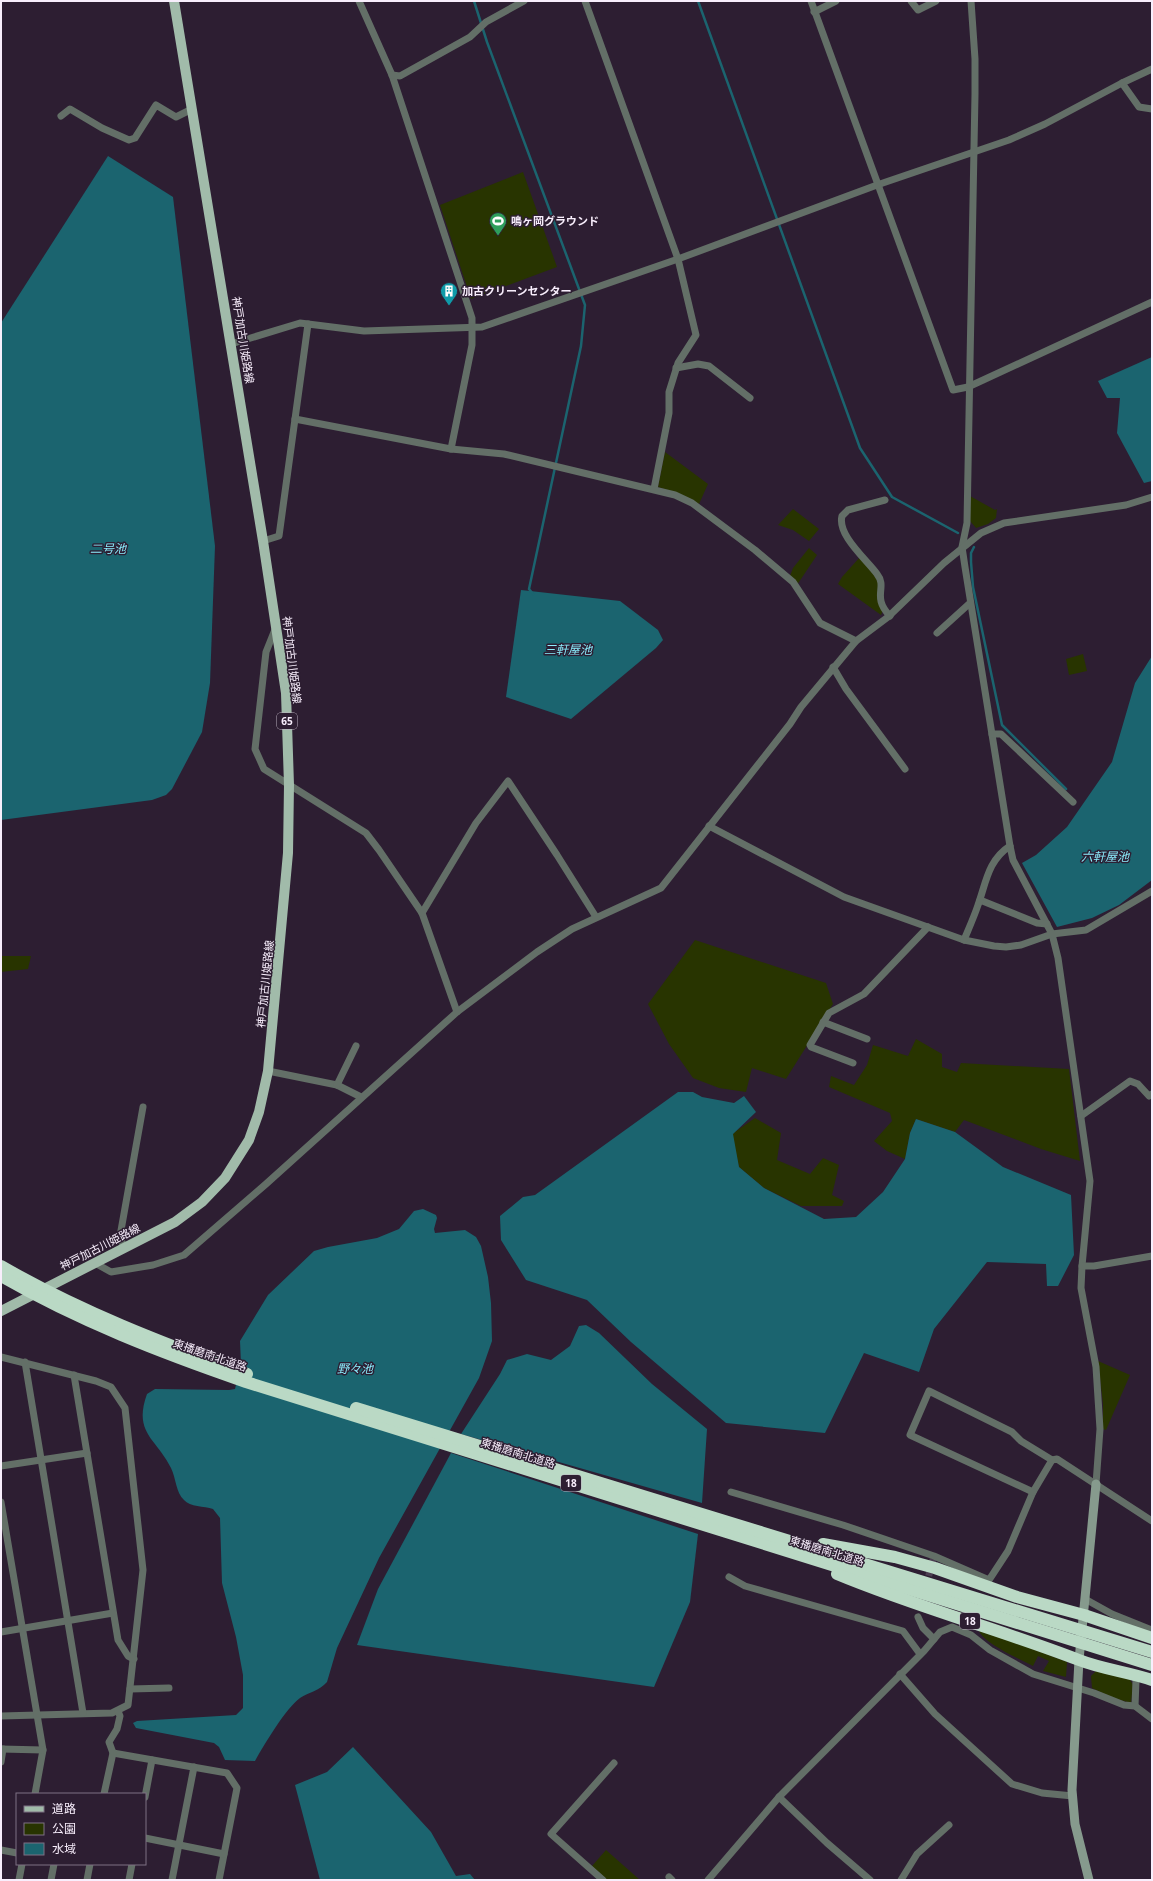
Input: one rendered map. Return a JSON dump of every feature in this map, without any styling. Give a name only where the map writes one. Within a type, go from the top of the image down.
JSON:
[{"type":"highway","name":"東播磨南北道路","points":[[1,1266],[56,1295],[123,1327],[249,1375],[771,1540],[1152,1665]]},
{"type":"highway","name":"東播磨南北道路","points":[[1,1276],[86,1320],[204,1368],[771,1540],[1152,1652]]},
{"type":"highway","name":"18","points":[[771,1540],[867,1552],[935,1568],[1017,1597],[1084,1615],[1152,1638]]},
{"type":"highway","name":"18","points":[[771,1540],[861,1584],[1079,1660],[1132,1673],[1152,1680]]},
{"type":"main road","name":"神戸加古川姫路線","points":[[1,1311],[175,1222],[202,1202],[225,1178],[249,1140],[255,1126],[268,1071],[288,853],[286,693],[264,541],[174,1]]},
{"type":"street","points":[[359,1],[392,75],[472,318],[472,345],[451,449]]},
{"type":"street","points":[[392,75],[400,76],[470,37],[486,22],[524,1]]},
{"type":"street","points":[[585,1],[678,258],[696,335],[676,368],[669,392],[669,412],[654,489]]},
{"type":"street","points":[[811,1],[953,390],[968,387],[1152,302]]},
{"type":"street","points":[[814,12],[836,1]]},
{"type":"street","points":[[911,1],[918,10],[936,1]]},
{"type":"street","points":[[971,1],[975,59],[968,387],[967,524],[962,547],[1010,846],[1014,860],[1052,934],[1058,958],[1090,1181],[1082,1266],[1082,1295],[1096,1367],[1100,1429],[1079,1660],[1073,1796],[1075,1824],[1089,1880]]},
{"type":"street","points":[[231,344],[300,323],[364,331],[482,327],[678,258],[877,185],[1009,140],[1044,124],[1152,69]]},
{"type":"street","points":[[1122,83],[1139,107],[1152,109]]},
{"type":"street","points":[[61,116],[70,110],[102,128],[129,140],[135,138],[156,105],[176,117],[192,108]]},
{"type":"street","points":[[264,541],[278,536],[308,324]]},
{"type":"street","points":[[676,368],[698,364],[709,366],[750,398]]},
{"type":"street","points":[[295,419],[451,449],[504,454],[654,489],[692,503],[793,582],[820,623],[856,642]]},
{"type":"street","points":[[95,1263],[111,1272],[153,1265],[184,1255],[266,1184],[457,1012],[554,940],[596,917],[661,888],[833,667],[856,642],[890,616],[962,547],[981,533],[1004,523],[1126,505],[1152,497]]},
{"type":"street","points":[[885,500],[848,510],[842,516],[841,526],[861,555],[880,578],[880,604],[890,616]]},
{"type":"street","points":[[937,633],[970,603]]},
{"type":"street","points":[[276,626],[266,652],[255,749],[258,760],[264,769],[366,833],[402,882],[422,913],[457,1012]]},
{"type":"street","points":[[833,667],[846,689],[905,769]]},
{"type":"street","points":[[992,734],[1001,734],[1073,802]]},
{"type":"street","points":[[422,913],[476,824],[508,781],[596,917]]},
{"type":"street","points":[[710,826],[844,897],[964,940],[1006,947],[1021,945],[1052,934],[1086,930],[1152,891]]},
{"type":"street","points":[[964,940],[980,900],[987,875],[997,857],[1010,846]]},
{"type":"street","points":[[980,900],[1037,923],[1047,924]]},
{"type":"street","points":[[853,1063],[811,1047],[823,1022],[832,1010],[864,994],[928,927]]},
{"type":"street","points":[[823,1022],[867,1039]]},
{"type":"street","points":[[337,1085],[356,1046]]},
{"type":"street","points":[[268,1071],[337,1085],[361,1097]]},
{"type":"street","points":[[1081,1116],[1130,1082],[1138,1084],[1149,1096],[1152,1094]]},
{"type":"street","points":[[124,1248],[120,1236],[142,1107]]},
{"type":"street","points":[[1082,1266],[1094,1266],[1152,1256]]},
{"type":"street","points":[[1,1357],[96,1381],[110,1387],[125,1408],[143,1570],[128,1705],[118,1711],[37,1716],[1,1716]]},
{"type":"street","points":[[25,1362],[83,1714]]},
{"type":"street","points":[[74,1375],[118,1640],[128,1656],[134,1659]]},
{"type":"street","points":[[1033,1492],[910,1435],[929,1391],[1012,1432],[1021,1441],[1052,1460],[1057,1459],[1152,1521]]},
{"type":"street","points":[[1,1466],[87,1453]]},
{"type":"street","points":[[731,1492],[843,1525],[934,1556],[989,1580],[1008,1551],[1033,1492],[1052,1460]]},
{"type":"street","points":[[1,1502],[43,1750],[35,1793]]},
{"type":"street","points":[[729,1578],[738,1582],[903,1631],[920,1654]]},
{"type":"street","points":[[735,1590],[738,1582]]},
{"type":"street","points":[[1085,1599],[1112,1614],[1152,1630]]},
{"type":"street","points":[[1,1632],[113,1613]]},
{"type":"street","points":[[918,1617],[923,1628],[934,1639]]},
{"type":"street","points":[[708,1880],[779,1797],[940,1632],[952,1627],[971,1634],[990,1650],[1033,1674],[1078,1688],[1124,1705],[1135,1706],[1152,1718]]},
{"type":"street","points":[[1132,1673],[1136,1680],[1135,1706]]},
{"type":"street","points":[[900,1674],[935,1714],[1012,1784],[1042,1793],[1073,1796]]},
{"type":"street","points":[[130,1689],[169,1688]]},
{"type":"street","points":[[104,1793],[113,1753],[108,1742],[117,1729],[120,1716],[118,1711]]},
{"type":"street","points":[[1,1762],[2,1749],[43,1750]]},
{"type":"street","points":[[113,1753],[227,1773],[237,1788],[219,1880]]},
{"type":"street","points":[[146,1793],[152,1760]]},
{"type":"street","points":[[603,1880],[551,1834],[614,1763]]},
{"type":"street","points":[[172,1880],[194,1767]]},
{"type":"street","points":[[779,1797],[827,1843],[870,1880]]},
{"type":"street","points":[[901,1880],[918,1854],[949,1825]]},
{"type":"street","points":[[146,1838],[224,1854]]},
{"type":"street","points":[[1,1850],[16,1853]]},
{"type":"street","points":[[19,1880],[22,1865]]},
{"type":"street","points":[[51,1880],[54,1865]]},
{"type":"street","points":[[87,1880],[90,1865]]},
{"type":"street","points":[[129,1880],[132,1865]]},
{"type":"green space","name":"鳴ヶ岡グラウンド","points":[[523,172],[557,267],[471,299],[440,205]]},
{"type":"green space","points":[[665,452],[708,484],[699,504],[680,494],[658,487]]},
{"type":"green space","points":[[970,496],[995,510],[997,509],[996,518],[988,524],[976,528],[970,521]]},
{"type":"green space","points":[[793,509],[819,529],[809,541],[793,530],[778,525]]},
{"type":"green space","points":[[809,548],[817,555],[797,585],[790,576],[793,568]]},
{"type":"green space","points":[[860,557],[877,575],[883,610],[881,615],[838,584],[842,577]]},
{"type":"green space","points":[[1083,654],[1087,671],[1069,675],[1066,659]]},
{"type":"green space","points":[[695,940],[826,983],[833,1004],[786,1079],[752,1068],[746,1092],[719,1088],[693,1078],[669,1044],[648,1004]]},
{"type":"green space","points":[[1,956],[31,956],[28,969],[1,972]]},
{"type":"green space","points":[[916,1039],[942,1054],[942,1067],[957,1072],[961,1063],[1069,1069],[1080,1161],[1041,1149],[964,1120],[955,1132],[916,1119],[910,1133],[905,1159],[887,1151],[874,1141],[892,1121],[890,1113],[829,1087],[831,1076],[854,1085],[867,1065],[873,1045],[908,1056]]},
{"type":"green space","points":[[755,1118],[781,1133],[777,1160],[810,1174],[823,1158],[839,1165],[832,1195],[844,1201],[842,1206],[801,1206],[764,1188],[739,1167],[732,1134]]},
{"type":"green space","points":[[1098,1361],[1130,1375],[1106,1430],[1103,1429],[1103,1404]]},
{"type":"green space","points":[[978,1628],[1067,1662],[1066,1677],[1043,1671],[1049,1661],[1038,1656],[1033,1666],[1001,1650],[986,1639],[980,1633]]},
{"type":"green space","points":[[1096,1671],[1129,1678],[1133,1685],[1131,1703],[1113,1698],[1092,1688],[1091,1676]]},
{"type":"green space","points":[[606,1850],[640,1880],[607,1880],[592,1866]]},
{"type":"water","name":"二号池","points":[[108,156],[173,197],[215,546],[210,683],[202,732],[172,789],[166,795],[152,800],[1,820],[1,323]]},
{"type":"water","points":[[1152,357],[1152,481],[1144,483],[1117,433],[1120,398],[1107,398],[1098,381]]},
{"type":"water","name":"三軒屋池","points":[[521,590],[620,601],[658,630],[663,640],[656,648],[571,719],[506,697]]},
{"type":"water","name":"六軒屋池","points":[[1152,656],[1152,880],[1119,905],[1092,918],[1057,927],[1022,863],[1036,855],[1067,827],[1112,762],[1135,683]]},
{"type":"water","points":[[678,1092],[693,1092],[702,1097],[734,1103],[744,1096],[756,1112],[733,1134],[739,1167],[764,1188],[824,1219],[856,1217],[883,1192],[905,1159],[910,1133],[916,1119],[955,1132],[1003,1167],[1071,1195],[1074,1255],[1058,1286],[1047,1286],[1046,1264],[987,1262],[934,1329],[919,1372],[864,1353],[825,1433],[726,1423],[631,1342],[587,1300],[526,1280],[501,1240],[500,1216],[523,1197],[535,1195]]},
{"type":"water","name":"野々池","points":[[423,1209],[436,1215],[437,1218],[434,1229],[435,1233],[465,1230],[476,1237],[481,1246],[488,1277],[491,1303],[492,1341],[479,1378],[379,1558],[337,1648],[327,1682],[294,1703],[276,1727],[255,1761],[225,1760],[219,1747],[214,1743],[136,1728],[133,1723],[137,1721],[236,1715],[243,1708],[243,1675],[236,1637],[222,1583],[220,1518],[213,1509],[190,1504],[181,1497],[171,1468],[144,1427],[143,1407],[147,1394],[155,1389],[235,1389],[241,1364],[240,1341],[268,1295],[314,1251],[377,1238],[399,1229],[414,1211]]},
{"type":"water","points":[[586,1325],[599,1333],[652,1384],[707,1429],[702,1503],[461,1434],[500,1374],[507,1360],[527,1354],[551,1360],[570,1346],[579,1326]]},
{"type":"water","points":[[451,1453],[698,1534],[690,1602],[654,1687],[357,1645],[378,1589]]},
{"type":"water","points":[[353,1747],[431,1832],[456,1876],[470,1874],[475,1880],[320,1880],[295,1785],[327,1772]]},
{"type":"waterway","points":[[474,1],[487,42],[585,305],[581,346],[529,589],[533,594]]},
{"type":"waterway","points":[[698,1],[860,448],[892,497],[958,533]]},
{"type":"waterway","points":[[974,547],[971,553],[973,587],[1002,725],[1066,789]]},
{"type":"tunnel","points":[[926,1586],[934,1556]]},
{"type":"place","name":"鳴ヶ岡グラウンド","points":[[498,236]]},
{"type":"place","name":"加古クリーンセンター","points":[[449,306]]}]
